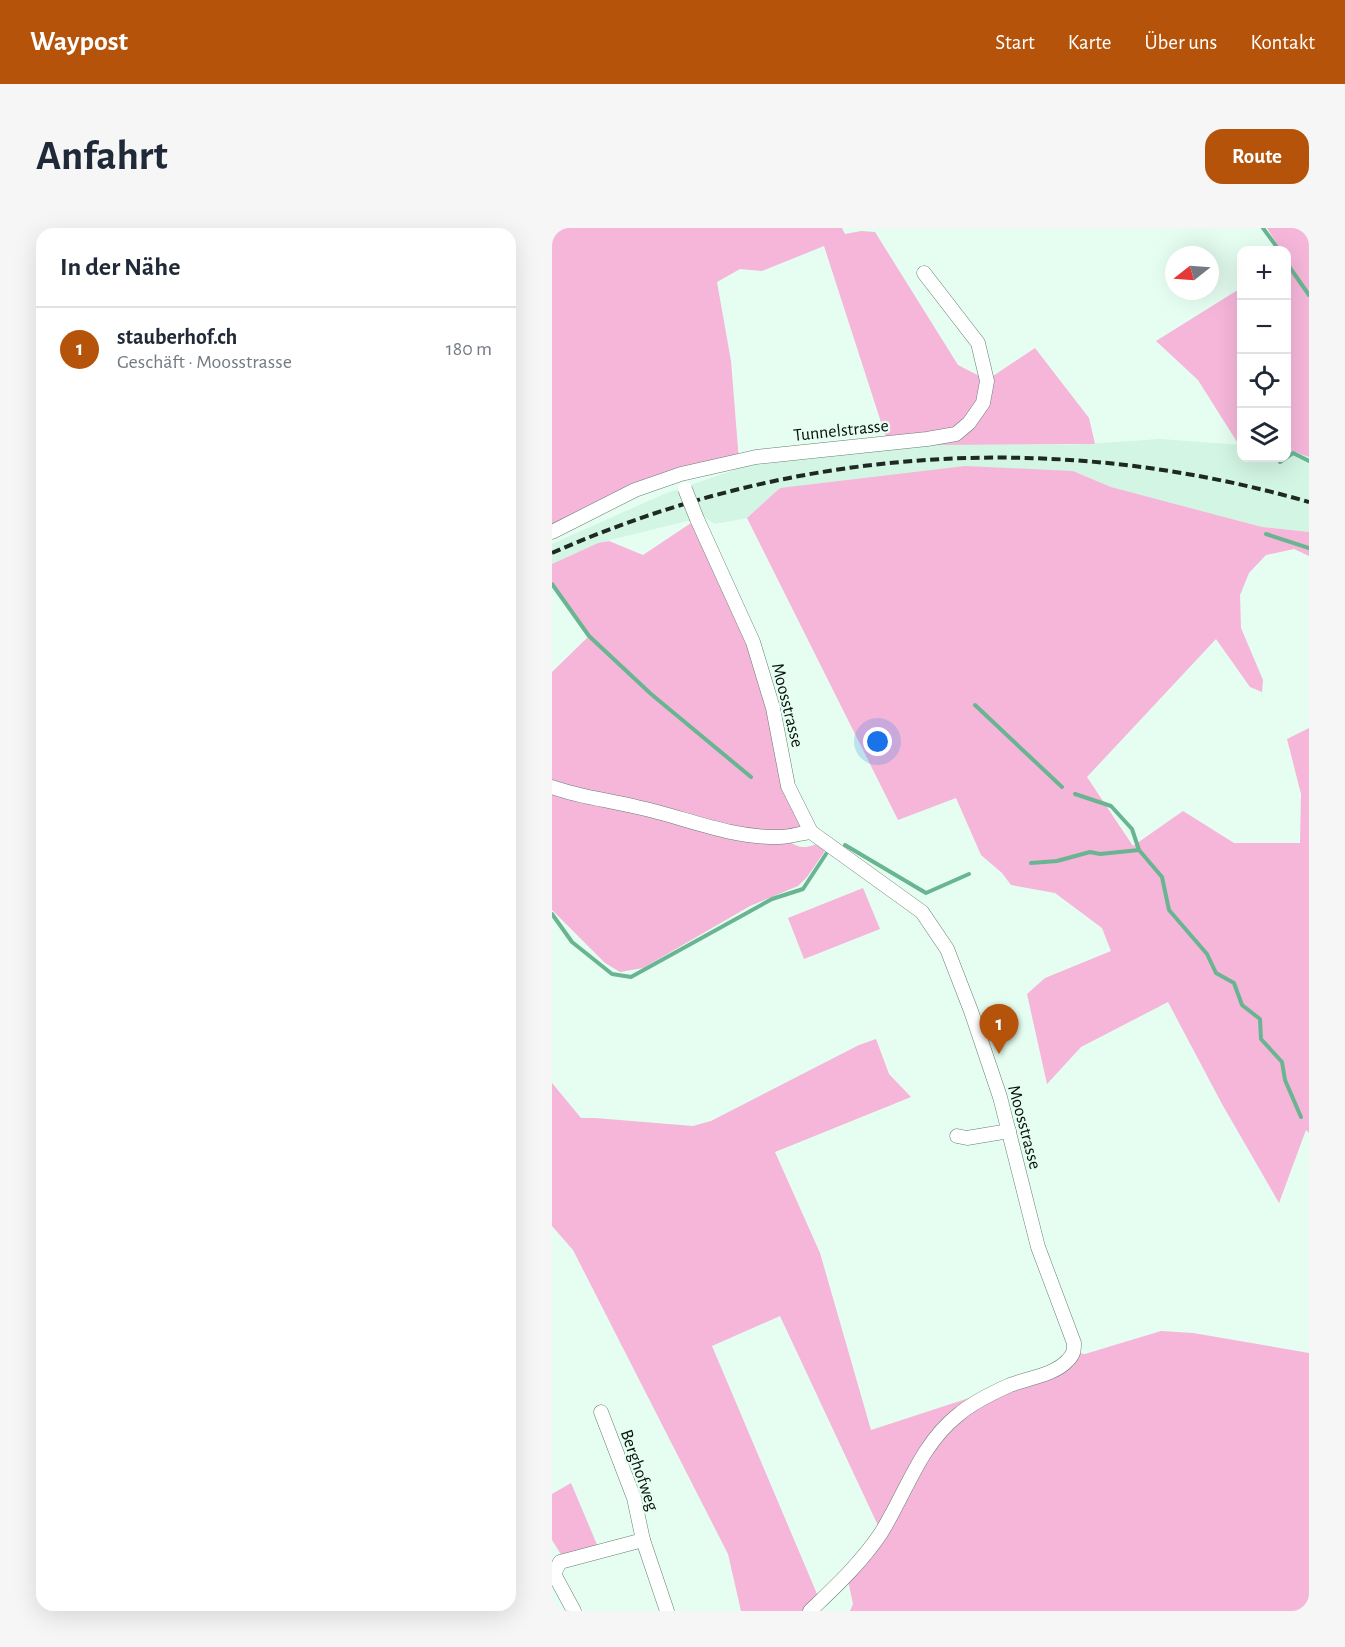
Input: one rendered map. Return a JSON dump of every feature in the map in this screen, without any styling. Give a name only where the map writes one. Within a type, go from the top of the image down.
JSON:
[{"type":"street","name":"Tunnelstrasse","points":[[552,532],[635,490],[681,474],[756,457],[927,440],[956,434],[969,423],[982,403],[987,381],[978,343],[924,273]]},
{"type":"street","name":"Moosstrasse","points":[[681,474],[697,519],[753,642],[773,708],[788,786],[811,832],[922,912],[947,949],[971,1011],[1009,1131],[1030,1220],[1046,1270],[1074,1343],[1074,1353],[1059,1367],[1009,1385],[982,1398],[945,1426],[932,1440],[881,1532],[847,1576],[810,1611]]},
{"type":"street","points":[[552,786],[564,792],[639,807],[715,829],[753,836],[782,837],[811,832]]},
{"type":"street","points":[[957,1136],[967,1138],[1009,1131]]},
{"type":"street","name":"Berghofweg","points":[[601,1412],[634,1498],[643,1540],[667,1611]]},
{"type":"street","name":"Berghofweg","points":[[574,1611],[554,1574],[560,1562],[643,1540]]},
{"type":"shaded area","points":[[552,228],[842,228],[845,234],[861,231],[875,232],[958,365],[987,380],[1035,348],[1089,418],[1095,444],[939,445],[890,450],[824,246],[762,271],[740,269],[717,282],[731,361],[739,461],[681,474],[552,531]]},
{"type":"shaded area","points":[[1267,228],[1309,228],[1309,457],[1291,450],[1291,246],[1278,246]]},
{"type":"shaded area","points":[[1237,290],[1237,442],[1198,380],[1156,341]]},
{"type":"shaded area","points":[[1160,439],[1237,445],[1237,462],[1291,462],[1291,450],[1309,457],[1309,532],[1262,527],[1111,487],[1073,471],[780,488],[747,518],[715,524],[704,517],[691,520],[598,543],[552,564],[552,544],[664,494],[746,466],[939,445],[1072,445]]},
{"type":"shaded area","points":[[965,466],[1073,471],[1111,487],[1262,527],[1309,532],[1309,556],[1294,549],[1266,555],[1249,573],[1240,595],[1241,628],[1263,680],[1262,692],[1250,687],[1216,639],[1087,777],[1133,846],[1183,811],[1234,843],[1300,843],[1301,794],[1287,739],[1309,728],[1309,1133],[1306,1130],[1279,1203],[1222,1104],[1168,1002],[1081,1047],[1047,1084],[1027,994],[1045,978],[1111,951],[1102,928],[1055,893],[1011,885],[1002,873],[981,855],[956,798],[898,820],[747,518],[780,488]]},
{"type":"shaded area","points":[[697,519],[753,643],[788,786],[811,832],[783,837],[799,846],[807,847],[817,844],[825,851],[798,886],[750,906],[643,968],[620,972],[605,963],[552,910],[552,672],[589,636],[552,581],[552,564],[598,543],[609,541],[643,555]]},
{"type":"shaded area","points":[[863,888],[880,929],[804,959],[788,918]]},
{"type":"shaded area","points":[[876,1039],[889,1074],[911,1097],[775,1152],[820,1253],[871,1430],[1009,1385],[1074,1353],[1085,1354],[1161,1331],[1193,1333],[1309,1353],[1309,1611],[850,1611],[853,1604],[847,1576],[881,1532],[780,1316],[712,1346],[820,1601],[810,1611],[741,1611],[728,1554],[573,1250],[552,1226],[552,1083],[581,1118],[693,1126],[711,1121],[859,1045]]},
{"type":"shaded area","points":[[571,1483],[598,1547],[562,1556],[552,1540],[552,1494]]},
{"type":"waterway","points":[[1263,228],[1276,246]]},
{"type":"waterway","points":[[1291,269],[1309,295]]},
{"type":"waterway","points":[[1291,454],[1293,453],[1309,461]]},
{"type":"waterway","points":[[1266,534],[1309,548]]},
{"type":"waterway","points":[[552,584],[589,636],[651,694],[751,777]]},
{"type":"waterway","points":[[975,705],[1062,787]]},
{"type":"waterway","points":[[1075,794],[1111,806],[1132,829],[1139,850]]},
{"type":"waterway","points":[[845,845],[926,893],[969,874]]},
{"type":"waterway","points":[[1031,863],[1057,861],[1090,852],[1100,854],[1139,850],[1162,877],[1169,910],[1207,954],[1216,973],[1234,983],[1242,1005],[1260,1019],[1261,1039],[1282,1062],[1285,1080],[1301,1117]]},
{"type":"waterway","points":[[552,914],[572,942],[612,974],[631,977],[772,899],[803,889],[826,854]]},
{"type":"railway","points":[[552,553],[644,517],[737,490],[831,471],[926,460],[1022,458],[1118,464],[1213,479],[1309,502]]},
{"type":"place","name":"stauberhof.ch","points":[[999,1054]]}]
